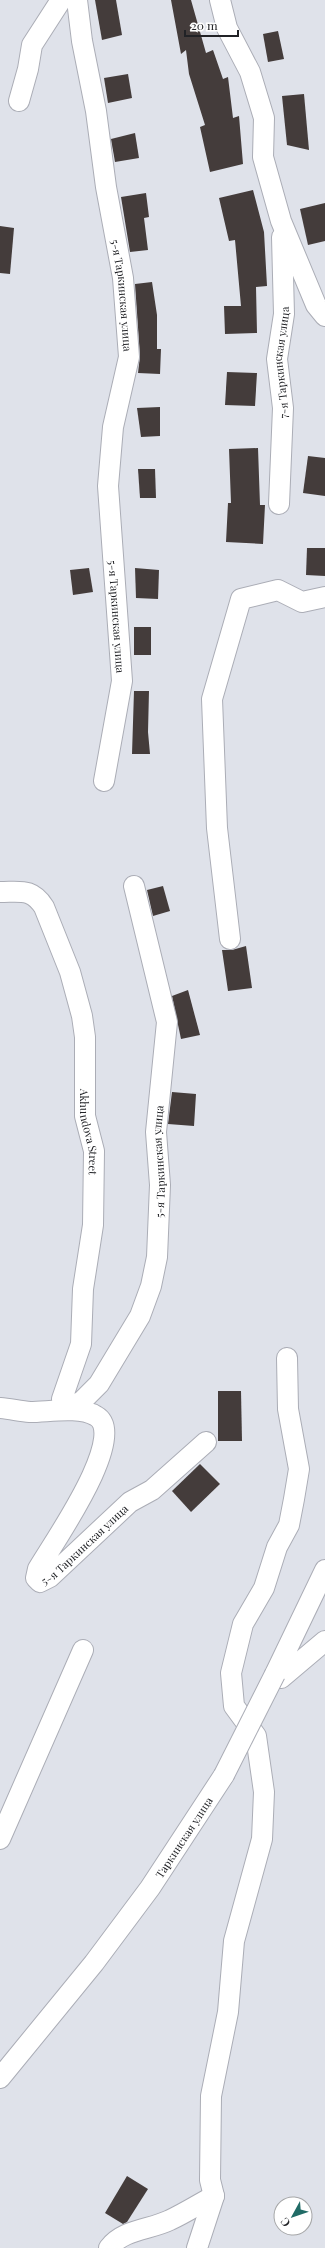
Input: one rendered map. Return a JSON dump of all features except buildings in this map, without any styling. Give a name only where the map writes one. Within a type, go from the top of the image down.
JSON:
[{"type":"street","points":[[19,101],[28,69],[32,45],[61,0]]},
{"type":"street","name":"5-я Таркинская улица","points":[[78,0],[82,41],[96,111],[106,187],[122,278],[129,357],[113,427],[108,486],[122,681],[104,781]]},
{"type":"street","name":"7-я Таркинская улица","points":[[220,0],[227,28],[250,72],[264,118],[264,157],[281,220],[316,305],[325,316]]},
{"type":"street","name":"7-я Таркинская улица","points":[[279,504],[283,408],[277,359],[284,314],[281,220]]},
{"type":"street","points":[[230,939],[217,828],[212,698],[240,599],[278,590],[302,602],[325,597]]},
{"type":"street","name":"5-я Таркинская улица","points":[[65,1410],[82,1401],[99,1384],[140,1316],[151,1286],[157,1257],[160,1185],[156,1132],[167,1022],[134,886]]},
{"type":"street","name":"Akhundova Street","points":[[0,892],[29,892],[38,898],[44,907],[70,972],[82,1016],[85,1037],[85,1116],[94,1151],[93,1225],[83,1289],[84,1311],[81,1344],[62,1399],[65,1410]]},
{"type":"street","points":[[197,2248],[214,2196],[210,2180],[211,2096],[228,2012],[234,1941],[262,1839],[264,1792],[256,1736],[234,1706],[231,1673],[243,1624],[264,1588],[277,1547],[289,1525],[294,1499],[299,1468],[288,1409],[287,1358]]},
{"type":"street","name":"5-я Таркинская улица","points":[[0,1408],[30,1412],[65,1410],[95,1415],[99,1418],[105,1432],[101,1457],[93,1476],[38,1569],[36,1578],[40,1582],[50,1577],[130,1502],[152,1490],[206,1442]]},
{"type":"street","name":"Таркинская улица","points":[[0,2078],[94,1964],[150,1888],[224,1775],[325,1570]]},
{"type":"street","points":[[275,1674],[281,1678],[325,1640]]},
{"type":"street","points":[[0,1839],[83,1650]]},
{"type":"street","points":[[109,2248],[114,2242],[135,2231],[169,2221],[214,2196]]}]
